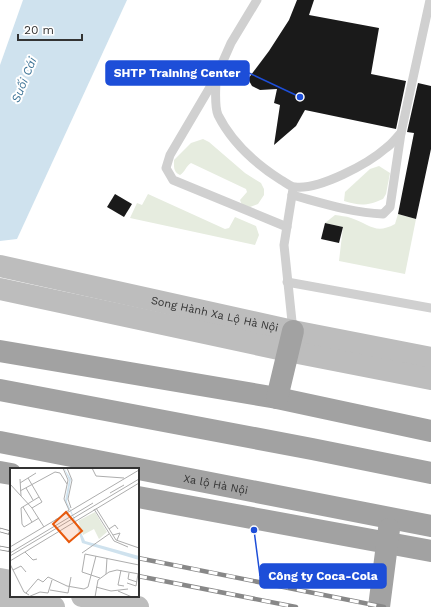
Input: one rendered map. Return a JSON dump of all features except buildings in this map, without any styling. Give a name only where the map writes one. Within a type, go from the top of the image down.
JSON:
[{"type":"highway","points":[[277,398],[291,341]]},
{"type":"highway","points":[[0,351],[277,398],[431,431]]},
{"type":"highway","points":[[0,390],[305,447],[431,474]]},
{"type":"highway","name":"Xa lộ Hà Nội","points":[[9,443],[136,468]]},
{"type":"highway","name":"Xa lộ Hà Nội","points":[[139,469],[431,526]]},
{"type":"highway","points":[[0,472],[10,474]]},
{"type":"highway","points":[[139,498],[431,551]]},
{"type":"highway","points":[[379,607],[391,518]]},
{"type":"main road","name":"Song Hành Xa Lộ Hà Nội","points":[[0,266],[22,270],[431,379]]},
{"type":"main road","name":"Song Hành Xa Lộ Hà Nội","points":[[0,288],[291,341],[431,358]]},
{"type":"main road","points":[[0,579],[10,581]]},
{"type":"main road","points":[[0,596],[54,607]]},
{"type":"main road","points":[[87,597],[138,607]]},
{"type":"lane","points":[[257,0],[230,43],[216,77],[170,155],[166,168],[173,180],[287,227]]},
{"type":"lane","points":[[216,77],[218,113],[230,133],[246,153],[265,170],[293,191],[347,209],[368,214],[383,214],[390,207],[401,133],[430,0]]},
{"type":"lane","points":[[293,191],[348,172],[371,159],[386,148],[401,133]]},
{"type":"lane","points":[[291,341],[284,245],[293,191]]},
{"type":"lane","points":[[287,282],[431,308]]},
{"type":"shaded area","points":[[203,139],[209,142],[245,173],[261,183],[264,189],[264,195],[258,204],[250,207],[242,205],[240,200],[247,192],[246,189],[191,163],[180,175],[176,172],[174,169],[174,160],[191,143]]},
{"type":"shaded area","points":[[379,166],[390,173],[386,194],[383,199],[364,204],[355,204],[344,201],[345,192],[370,169]]},
{"type":"shaded area","points":[[148,194],[225,229],[229,228],[235,217],[256,226],[259,235],[255,245],[130,218],[137,203],[142,205]]},
{"type":"shaded area","points":[[398,214],[416,219],[405,274],[339,261],[343,227],[325,223],[335,215],[349,217],[377,229],[382,229],[395,224]]},
{"type":"water","name":"Suối Cái","points":[[23,0],[127,0],[17,239],[0,241],[0,65]]},
{"type":"railway","points":[[0,530],[10,533]]},
{"type":"railway","points":[[0,548],[10,550]]},
{"type":"railway","points":[[139,558],[384,607]]},
{"type":"railway","points":[[139,576],[296,607]]},
{"type":"place","name":"SHTP Training Center","points":[[300,97]]},
{"type":"place","name":"Công ty Coca-Cola","points":[[254,530]]}]
